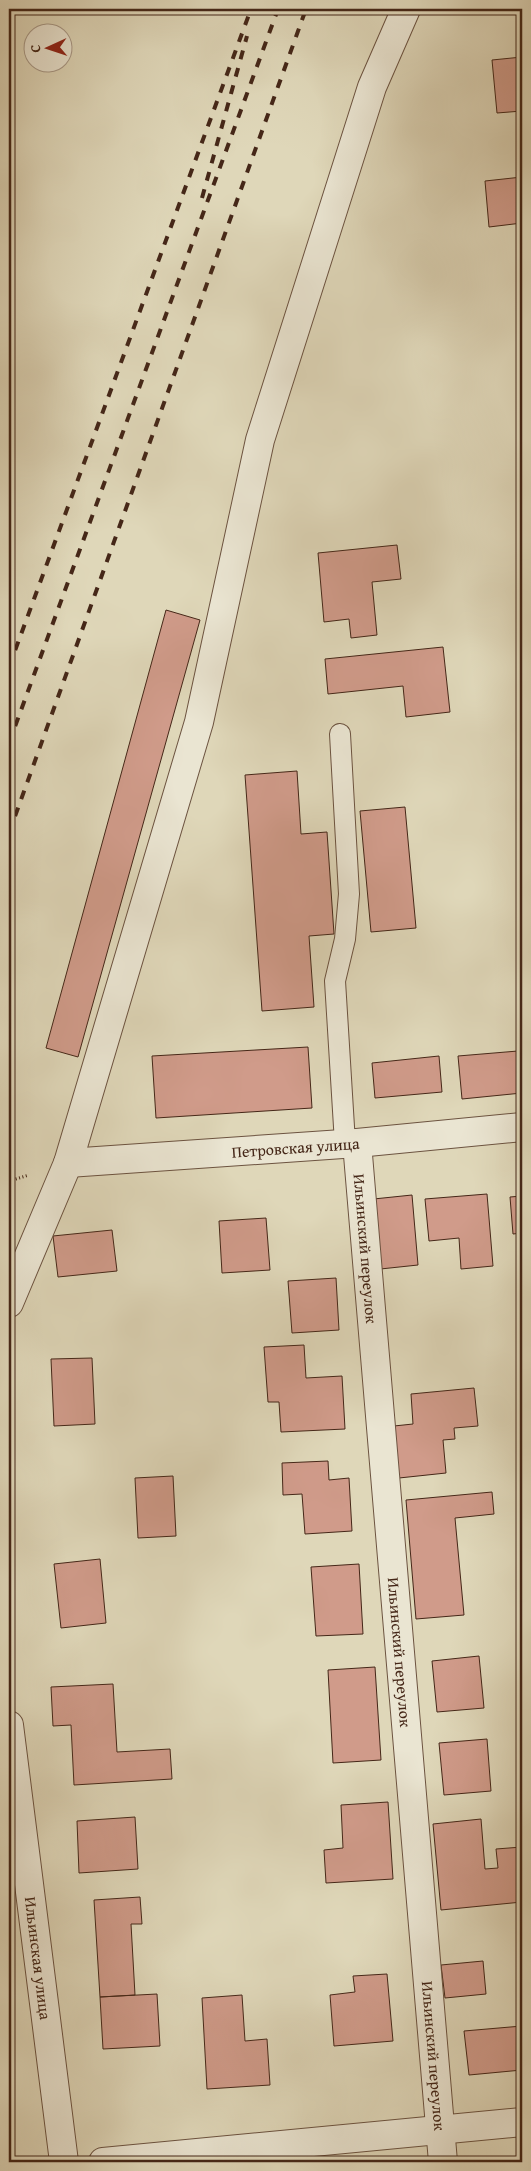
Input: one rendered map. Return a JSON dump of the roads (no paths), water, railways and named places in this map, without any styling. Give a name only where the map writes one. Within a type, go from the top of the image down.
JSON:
[{"type":"street","points":[[9,1303],[68,1164],[199,722],[260,440],[372,86],[406,9]]},
{"type":"street","name":"Петровская улица","points":[[68,1164],[351,1143],[522,1127]]},
{"type":"street","name":"Ильинский переулок","points":[[351,1143],[443,2162]]},
{"type":"street","name":"Ильинская улица","points":[[9,1725],[64,2162]]},
{"type":"street","points":[[103,2162],[522,2122]]},
{"type":"lane","points":[[340,734],[349,894],[345,939],[335,981],[351,1143]]},
{"type":"railway","points":[[9,667],[251,9]]},
{"type":"railway","points":[[9,743],[278,9]]},
{"type":"railway","points":[[9,833],[306,9]]},
{"type":"railway","points":[[202,198],[247,36]]}]
